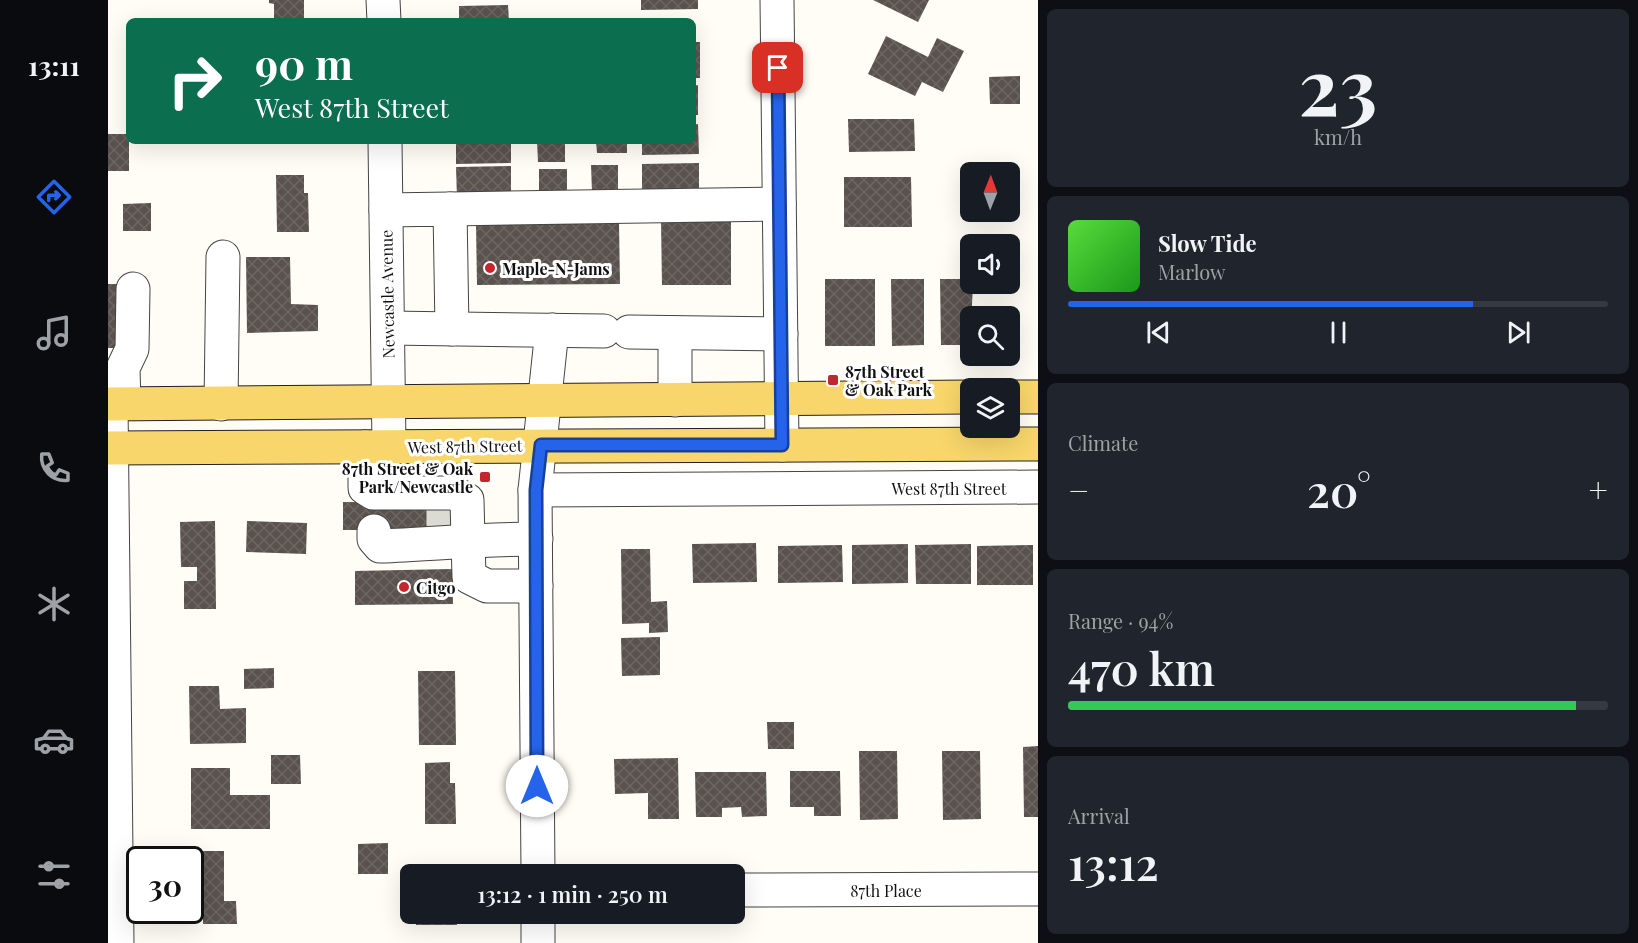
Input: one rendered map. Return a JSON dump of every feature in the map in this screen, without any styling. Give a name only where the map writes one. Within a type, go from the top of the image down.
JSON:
[{"type":"main road","points":[[114,404],[960,397]]},
{"type":"main road","points":[[1020,397],[1038,397]]},
{"type":"main road","name":"West 87th Street","points":[[110,448],[1038,444]]},
{"type":"street","points":[[384,0],[384,18]]},
{"type":"street","points":[[777,0],[782,445]]},
{"type":"street","name":"Newcastle Avenue","points":[[374,508],[365,488],[389,402],[385,144]]},
{"type":"street","points":[[386,210],[779,204]]},
{"type":"street","points":[[450,209],[452,329]]},
{"type":"street","points":[[221,404],[223,257]]},
{"type":"street","points":[[117,943],[110,448],[114,404],[123,368],[132,349],[134,289]]},
{"type":"street","points":[[388,328],[781,334]]},
{"type":"street","points":[[538,864],[536,490],[552,330]]},
{"type":"street","points":[[675,333],[675,400]]},
{"type":"street","points":[[445,446],[448,521],[469,577],[487,586],[536,586]]},
{"type":"street","name":"West 87th Street","points":[[536,490],[1038,487]]},
{"type":"street","points":[[448,521],[380,546],[374,539],[374,508],[448,521],[536,539]]},
{"type":"street","name":"87th Place","points":[[745,890],[1038,890]]},
{"type":"street","points":[[538,924],[538,943]]},
{"type":"building","points":[[269,0],[304,0],[304,18],[274,18],[274,4],[269,3]]},
{"type":"building","points":[[641,0],[698,0],[698,9],[641,10]]},
{"type":"building","points":[[873,0],[929,0],[918,22]]},
{"type":"building","points":[[508,5],[509,18],[459,18],[459,6]]},
{"type":"building","points":[[886,36],[928,57],[937,38],[964,51],[943,92],[922,82],[915,96],[868,74]]},
{"type":"building","points":[[696,42],[700,42],[700,78],[696,78]]},
{"type":"building","points":[[1020,76],[1020,104],[990,104],[989,77]]},
{"type":"building","points":[[696,85],[698,85],[698,115],[696,115]]},
{"type":"building","points":[[848,119],[914,119],[915,151],[849,152]]},
{"type":"building","points":[[696,124],[698,124],[699,154],[642,155],[642,144],[696,144]]},
{"type":"building","points":[[108,134],[126,134],[126,144],[129,144],[129,171],[108,171]]},
{"type":"building","points":[[456,144],[511,144],[511,163],[456,164]]},
{"type":"building","points":[[537,144],[565,144],[565,162],[538,162]]},
{"type":"building","points":[[596,144],[627,144],[627,153],[597,153]]},
{"type":"building","points":[[699,163],[699,193],[642,194],[642,164]]},
{"type":"building","points":[[591,165],[618,165],[618,192],[592,192]]},
{"type":"building","points":[[511,166],[511,198],[457,199],[456,167]]},
{"type":"building","points":[[539,169],[567,169],[567,197],[539,197]]},
{"type":"building","points":[[276,175],[304,175],[304,193],[308,193],[309,232],[277,232]]},
{"type":"building","points":[[844,177],[911,177],[912,227],[844,227]]},
{"type":"building","points":[[151,203],[151,231],[123,231],[123,204]]},
{"type":"building","points":[[661,220],[731,220],[731,285],[662,285]]},
{"type":"building","points":[[619,223],[620,284],[477,285],[476,224]]},
{"type":"building","points":[[246,257],[290,257],[291,304],[318,305],[318,331],[247,333]]},
{"type":"building","points":[[825,279],[875,279],[875,346],[825,346]]},
{"type":"building","points":[[891,279],[924,279],[924,345],[892,346]]},
{"type":"building","points":[[940,279],[960,279],[960,294],[973,294],[972,306],[960,306],[960,345],[941,345]]},
{"type":"building","points":[[108,284],[122,284],[123,348],[108,348]]},
{"type":"building","name":"Citgo","points":[[343,502],[459,503],[459,530],[343,530]]},
{"type":"building","points":[[215,521],[216,609],[184,609],[184,581],[197,581],[197,567],[181,567],[180,522]]},
{"type":"building","points":[[247,521],[307,523],[306,554],[246,552]]},
{"type":"building","points":[[756,543],[757,582],[693,583],[692,544]]},
{"type":"building","points":[[908,544],[908,583],[852,584],[852,545]]},
{"type":"building","points":[[971,544],[971,584],[916,584],[915,545]]},
{"type":"building","points":[[842,545],[843,582],[778,583],[778,546]]},
{"type":"building","points":[[1033,545],[1033,585],[977,585],[977,546]]},
{"type":"building","points":[[621,549],[650,549],[651,602],[667,601],[668,632],[649,633],[649,623],[622,624]]},
{"type":"building","name":"Citgo","points":[[452,569],[453,604],[355,605],[355,571]]},
{"type":"building","points":[[660,637],[660,675],[622,676],[621,638]]},
{"type":"building","points":[[274,668],[274,688],[244,689],[244,669]]},
{"type":"building","points":[[418,671],[455,671],[456,745],[419,745]]},
{"type":"building","points":[[189,686],[219,686],[220,709],[246,708],[246,743],[190,744]]},
{"type":"building","points":[[767,722],[794,722],[794,749],[768,749]]},
{"type":"building","points":[[1038,746],[1038,817],[1024,817],[1023,747]]},
{"type":"building","points":[[859,751],[897,751],[898,819],[860,820]]},
{"type":"building","points":[[942,751],[980,751],[981,819],[943,820]]},
{"type":"building","points":[[271,755],[300,755],[301,784],[271,784]]},
{"type":"building","points":[[678,758],[679,819],[648,819],[648,793],[615,794],[614,759]]},
{"type":"building","points":[[450,762],[450,783],[455,783],[456,824],[425,824],[425,763]]},
{"type":"building","points":[[191,768],[230,768],[230,795],[270,795],[270,829],[191,829]]},
{"type":"building","points":[[790,771],[840,771],[841,816],[814,816],[814,807],[790,807]]},
{"type":"building","points":[[695,772],[766,772],[767,816],[742,817],[741,807],[722,808],[722,817],[696,817]]},
{"type":"building","points":[[388,843],[388,874],[358,874],[358,844]]},
{"type":"building","points":[[204,851],[224,851],[224,901],[236,901],[237,924],[204,924]]},
{"type":"building","points":[[416,924],[457,924],[457,925]]},
{"type":"tunnel","points":[[443,501],[443,531]]},
{"type":"place","name":"Maple-N-Jams","points":[[490,268]]},
{"type":"place","name":"87th Street & Oak Park","points":[[833,380]]},
{"type":"place","name":"87th Street & Oak Park/Newcastle","points":[[485,477]]},
{"type":"place","name":"Citgo","points":[[404,587]]},
{"type":"route","points":[[537,786],[536,490],[541,445],[782,445],[778,68]]}]
